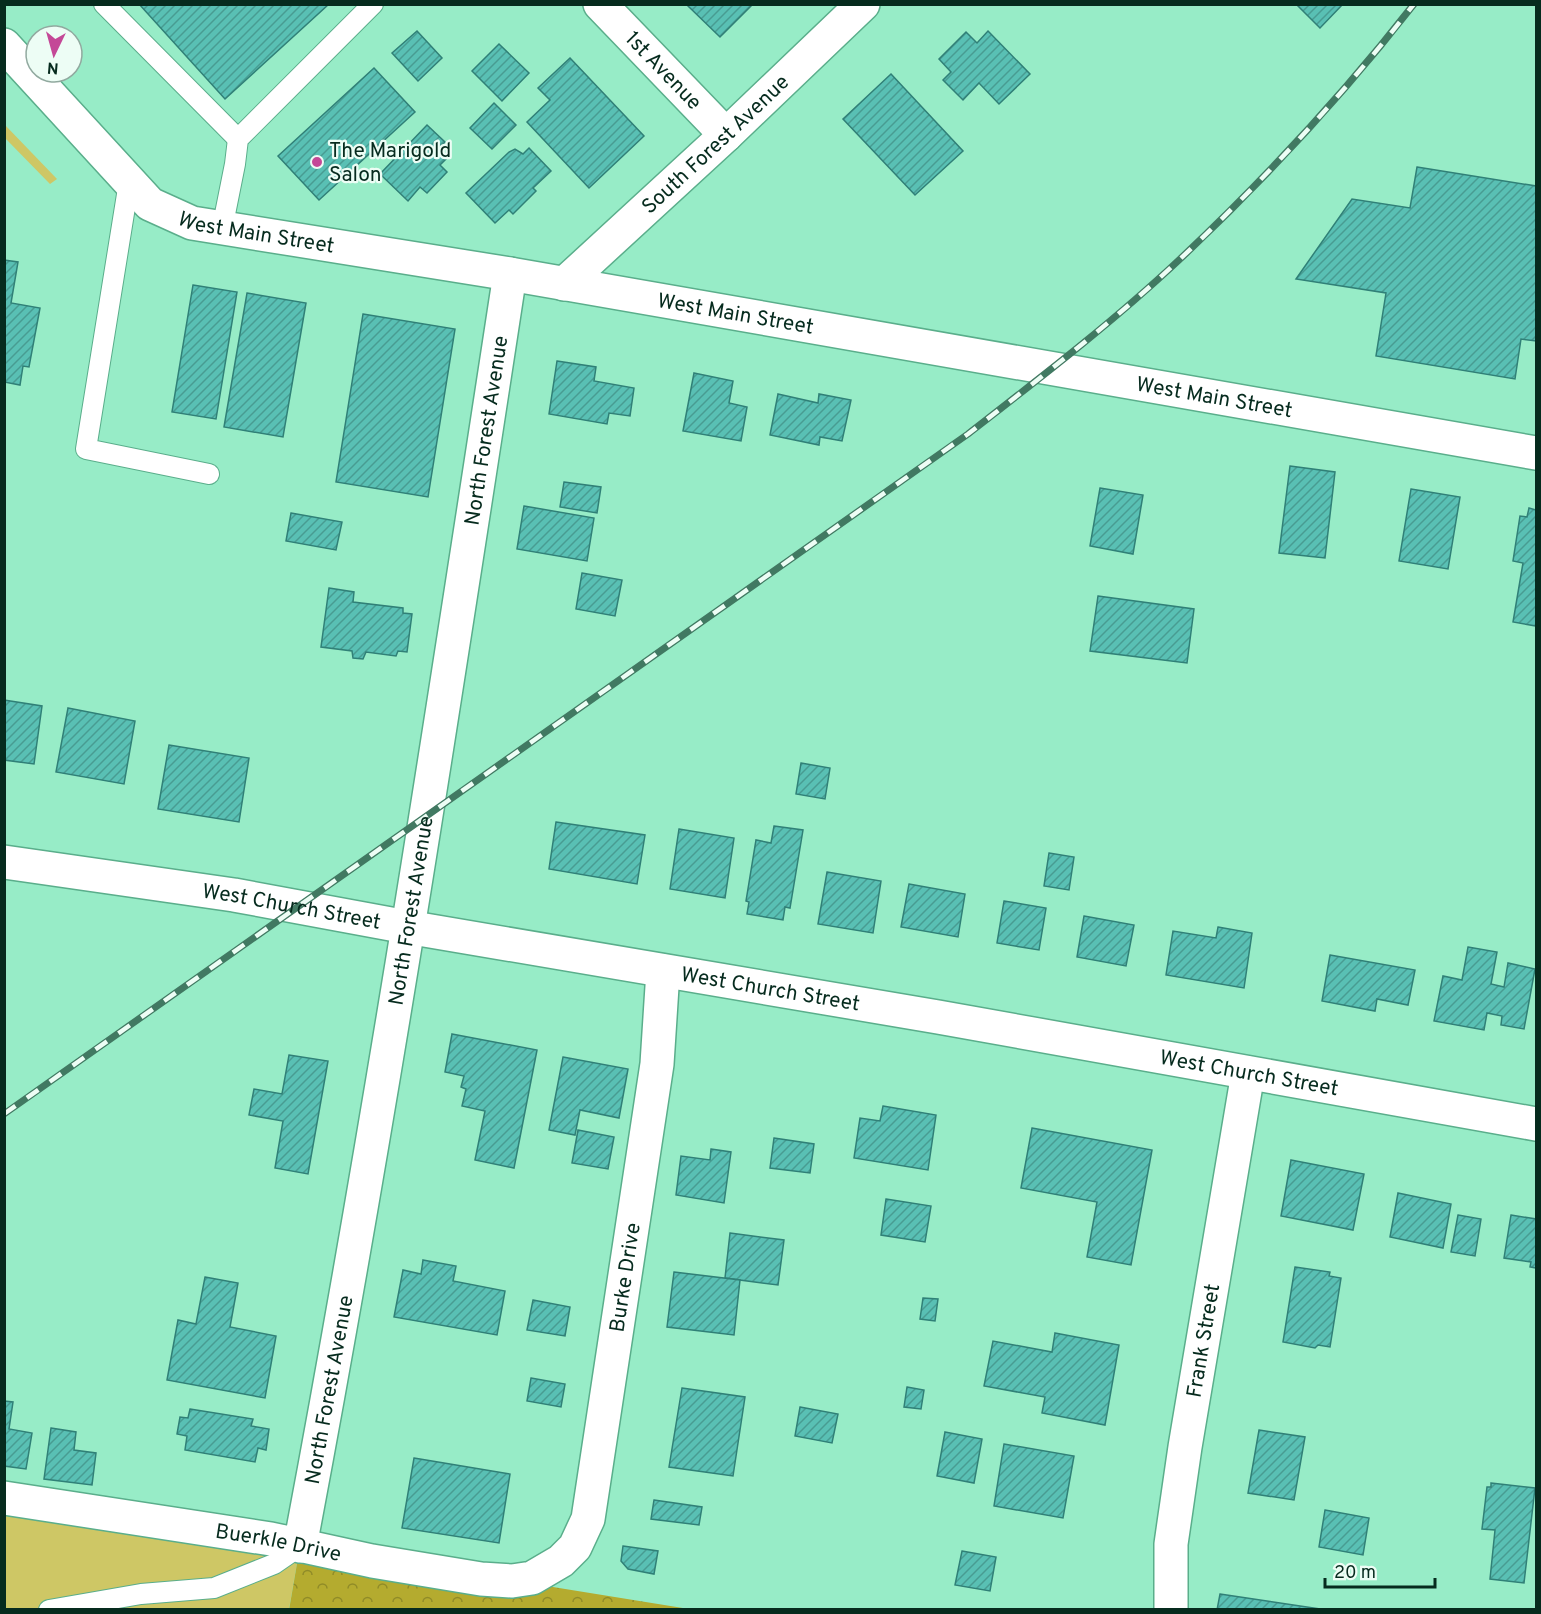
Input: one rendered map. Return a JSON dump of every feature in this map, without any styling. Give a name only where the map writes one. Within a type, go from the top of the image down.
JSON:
[{"type":"street","name":"1st Avenue","points":[[600,4],[726,135]]},
{"type":"street","name":"South Forest Avenue","points":[[564,284],[726,135],[863,4]]},
{"type":"street","name":"West Main Street","points":[[4,45],[150,204],[192,224],[510,274],[1536,453]]},
{"type":"street","name":"North Forest Avenue","points":[[300,1546],[336,1356],[407,927],[510,274]]},
{"type":"street","name":"West Church Street","points":[[4,862],[234,895],[1536,1125]]},
{"type":"street","name":"Burke Drive","points":[[549,1570],[575,1547],[588,1519],[657,1064],[663,971]]},
{"type":"street","name":"Frank Street","points":[[1171,1610],[1172,1533],[1248,1073]]},
{"type":"street","name":"Buerkle Drive","points":[[4,1498],[264,1538],[372,1561],[481,1579],[512,1581],[532,1578],[549,1570]]},
{"type":"lane","points":[[104,4],[238,139]]},
{"type":"lane","points":[[222,228],[238,139],[373,4]]},
{"type":"lane","points":[[129,182],[86,450],[209,474]]},
{"type":"lane","points":[[49,1610],[141,1594],[214,1588],[274,1564],[300,1546]]},
{"type":"shaded area","points":[[5,125],[57,179],[50,184],[5,138]]},
{"type":"shaded area","points":[[4,1499],[300,1546],[289,1609],[5,1609]]},
{"type":"green space","points":[[300,1546],[689,1609],[289,1610]]},
{"type":"building","points":[[139,4],[329,4],[225,99]]},
{"type":"building","points":[[690,4],[753,4],[720,37],[688,6]]},
{"type":"building","points":[[1296,4],[1343,4],[1320,28]]},
{"type":"building","points":[[417,31],[442,58],[418,81],[392,53]]},
{"type":"building","points":[[988,31],[1030,74],[999,104],[979,83],[963,100],[943,80],[951,72],[939,59],[966,32],[977,43]]},
{"type":"building","points":[[499,44],[529,73],[502,101],[472,71]]},
{"type":"building","points":[[570,58],[644,136],[589,188],[527,122],[550,100],[538,88]]},
{"type":"building","points":[[374,68],[415,112],[319,200],[278,156]]},
{"type":"building","points":[[891,74],[963,151],[915,195],[843,119]]},
{"type":"building","points":[[494,103],[516,125],[492,149],[470,128]]},
{"type":"building","points":[[427,125],[445,142],[438,149],[447,158],[440,165],[447,172],[427,193],[420,187],[408,201],[380,174]]},
{"type":"building","points":[[529,148],[551,171],[533,188],[536,191],[513,214],[509,210],[495,223],[466,193],[509,152],[515,149],[523,154]]},
{"type":"building","points":[[1417,167],[1536,186],[1536,341],[1521,339],[1515,379],[1376,356],[1386,293],[1296,279],[1352,199],[1410,208]]},
{"type":"building","points":[[4,260],[18,262],[11,303],[40,308],[29,367],[23,366],[20,385],[4,382]]},
{"type":"building","points":[[193,285],[237,292],[216,419],[172,412]]},
{"type":"building","points":[[247,293],[306,303],[283,437],[224,427]]},
{"type":"building","points":[[363,314],[455,329],[428,497],[336,482]]},
{"type":"building","points":[[557,361],[596,367],[594,381],[634,388],[630,416],[609,413],[607,424],[549,414]]},
{"type":"building","points":[[694,373],[733,381],[729,403],[747,407],[741,441],[683,431]]},
{"type":"building","points":[[778,394],[818,403],[819,394],[851,400],[842,441],[820,437],[819,445],[770,435]]},
{"type":"building","points":[[1290,466],[1335,472],[1325,558],[1279,553]]},
{"type":"building","points":[[564,482],[601,487],[597,513],[560,507]]},
{"type":"building","points":[[1100,488],[1143,495],[1133,554],[1090,546]]},
{"type":"building","points":[[1411,489],[1460,497],[1448,569],[1399,561]]},
{"type":"building","points":[[524,506],[594,518],[587,561],[517,549]]},
{"type":"building","points":[[1529,508],[1536,510],[1536,626],[1513,622],[1523,563],[1513,561],[1520,516],[1527,517]]},
{"type":"building","points":[[291,513],[342,522],[336,550],[286,541]]},
{"type":"building","points":[[582,573],[622,580],[615,616],[576,609]]},
{"type":"building","points":[[329,588],[354,592],[353,602],[403,608],[403,613],[412,614],[407,652],[398,651],[396,656],[366,652],[363,659],[353,658],[352,651],[321,647]]},
{"type":"building","points":[[1098,596],[1194,609],[1187,663],[1090,651]]},
{"type":"building","points":[[4,700],[42,706],[34,764],[4,760]]},
{"type":"building","points":[[68,708],[135,721],[124,784],[56,772]]},
{"type":"building","points":[[169,745],[249,758],[239,822],[158,809]]},
{"type":"building","points":[[801,763],[830,768],[825,799],[796,794]]},
{"type":"building","points":[[556,822],[645,835],[637,884],[549,869]]},
{"type":"building","points":[[774,826],[803,830],[790,908],[785,907],[783,920],[747,914],[749,902],[746,901],[756,840],[771,843]]},
{"type":"building","points":[[679,829],[734,838],[725,898],[670,889]]},
{"type":"building","points":[[1049,853],[1074,857],[1069,890],[1044,886]]},
{"type":"building","points":[[827,872],[881,881],[873,933],[818,924]]},
{"type":"building","points":[[909,884],[965,894],[958,937],[901,927]]},
{"type":"building","points":[[1004,901],[1046,908],[1039,950],[997,943]]},
{"type":"building","points":[[1084,916],[1134,925],[1126,966],[1077,957]]},
{"type":"building","points":[[1218,927],[1252,933],[1244,988],[1166,975],[1173,931],[1216,938]]},
{"type":"building","points":[[1468,947],[1497,952],[1491,984],[1504,987],[1508,963],[1535,969],[1524,1029],[1501,1025],[1502,1016],[1487,1013],[1484,1030],[1434,1021],[1443,976],[1462,980]]},
{"type":"building","points":[[1330,955],[1415,970],[1408,1005],[1377,999],[1375,1011],[1322,1001]]},
{"type":"building","points":[[452,1034],[537,1050],[514,1168],[475,1160],[485,1111],[462,1106],[466,1089],[461,1087],[464,1076],[445,1072]]},
{"type":"building","points":[[289,1055],[328,1061],[308,1174],[275,1168],[283,1121],[249,1115],[254,1089],[282,1094]]},
{"type":"building","points":[[563,1057],[628,1069],[619,1118],[580,1110],[575,1135],[549,1130]]},
{"type":"building","points":[[883,1106],[936,1115],[928,1170],[854,1158],[860,1118],[880,1121]]},
{"type":"building","points":[[1032,1128],[1152,1150],[1131,1265],[1087,1257],[1097,1202],[1021,1188]]},
{"type":"building","points":[[578,1130],[614,1137],[608,1169],[572,1163]]},
{"type":"building","points":[[774,1138],[814,1144],[810,1173],[770,1168]]},
{"type":"building","points":[[711,1149],[731,1152],[724,1203],[676,1195],[681,1156],[710,1160]]},
{"type":"building","points":[[1291,1160],[1364,1174],[1353,1230],[1281,1216]]},
{"type":"building","points":[[1398,1193],[1451,1204],[1443,1248],[1390,1237]]},
{"type":"building","points":[[886,1199],[931,1206],[925,1242],[881,1235]]},
{"type":"building","points":[[1458,1215],[1481,1219],[1475,1256],[1451,1252]]},
{"type":"building","points":[[1511,1215],[1536,1219],[1536,1268],[1530,1267],[1531,1262],[1504,1258]]},
{"type":"building","points":[[730,1233],[784,1240],[778,1285],[725,1278]]},
{"type":"building","points":[[423,1260],[456,1266],[453,1281],[505,1291],[497,1335],[394,1317],[403,1270],[421,1274]]},
{"type":"building","points":[[1295,1267],[1330,1272],[1329,1276],[1341,1278],[1330,1347],[1318,1345],[1315,1348],[1283,1342]]},
{"type":"building","points":[[674,1272],[740,1280],[734,1335],[667,1327]]},
{"type":"building","points":[[205,1277],[238,1283],[230,1327],[276,1336],[265,1398],[167,1380],[178,1320],[196,1324]]},
{"type":"building","points":[[923,1298],[938,1299],[935,1321],[920,1319]]},
{"type":"building","points":[[533,1300],[570,1307],[565,1336],[527,1330]]},
{"type":"building","points":[[1055,1333],[1119,1345],[1105,1425],[1042,1413],[1045,1397],[984,1386],[993,1341],[1052,1352]]},
{"type":"building","points":[[531,1378],[565,1384],[561,1407],[527,1401]]},
{"type":"building","points":[[907,1387],[924,1390],[921,1409],[904,1407]]},
{"type":"building","points":[[682,1388],[745,1397],[733,1476],[669,1467]]},
{"type":"building","points":[[4,1401],[13,1402],[9,1429],[32,1433],[26,1469],[4,1466]]},
{"type":"building","points":[[800,1407],[838,1414],[832,1443],[795,1436]]},
{"type":"building","points":[[190,1409],[253,1419],[251,1426],[269,1429],[266,1450],[258,1448],[255,1462],[185,1450],[187,1436],[177,1434],[180,1417],[188,1418]]},
{"type":"building","points":[[51,1428],[76,1432],[74,1450],[96,1453],[92,1485],[44,1479]]},
{"type":"building","points":[[1259,1430],[1305,1437],[1294,1500],[1248,1493]]},
{"type":"building","points":[[945,1432],[982,1439],[974,1483],[937,1476]]},
{"type":"building","points":[[1004,1444],[1074,1456],[1063,1518],[994,1506]]},
{"type":"building","points":[[414,1458],[510,1474],[499,1543],[402,1528]]},
{"type":"building","points":[[1491,1483],[1535,1488],[1524,1583],[1490,1579],[1495,1530],[1482,1529],[1487,1487],[1491,1487]]},
{"type":"building","points":[[654,1500],[702,1507],[699,1525],[651,1519]]},
{"type":"building","points":[[1325,1510],[1369,1518],[1363,1555],[1319,1547]]},
{"type":"building","points":[[623,1546],[658,1551],[654,1574],[628,1569],[621,1561]]},
{"type":"building","points":[[962,1551],[996,1557],[990,1591],[955,1585]]},
{"type":"building","points":[[1220,1594],[1327,1610],[1217,1610]]},
{"type":"railway","points":[[4,1114],[968,434],[1022,392],[1128,305],[1210,230],[1331,104],[1414,4]]},
{"type":"place","name":"The Marigold Salon","points":[[317,162]]}]
